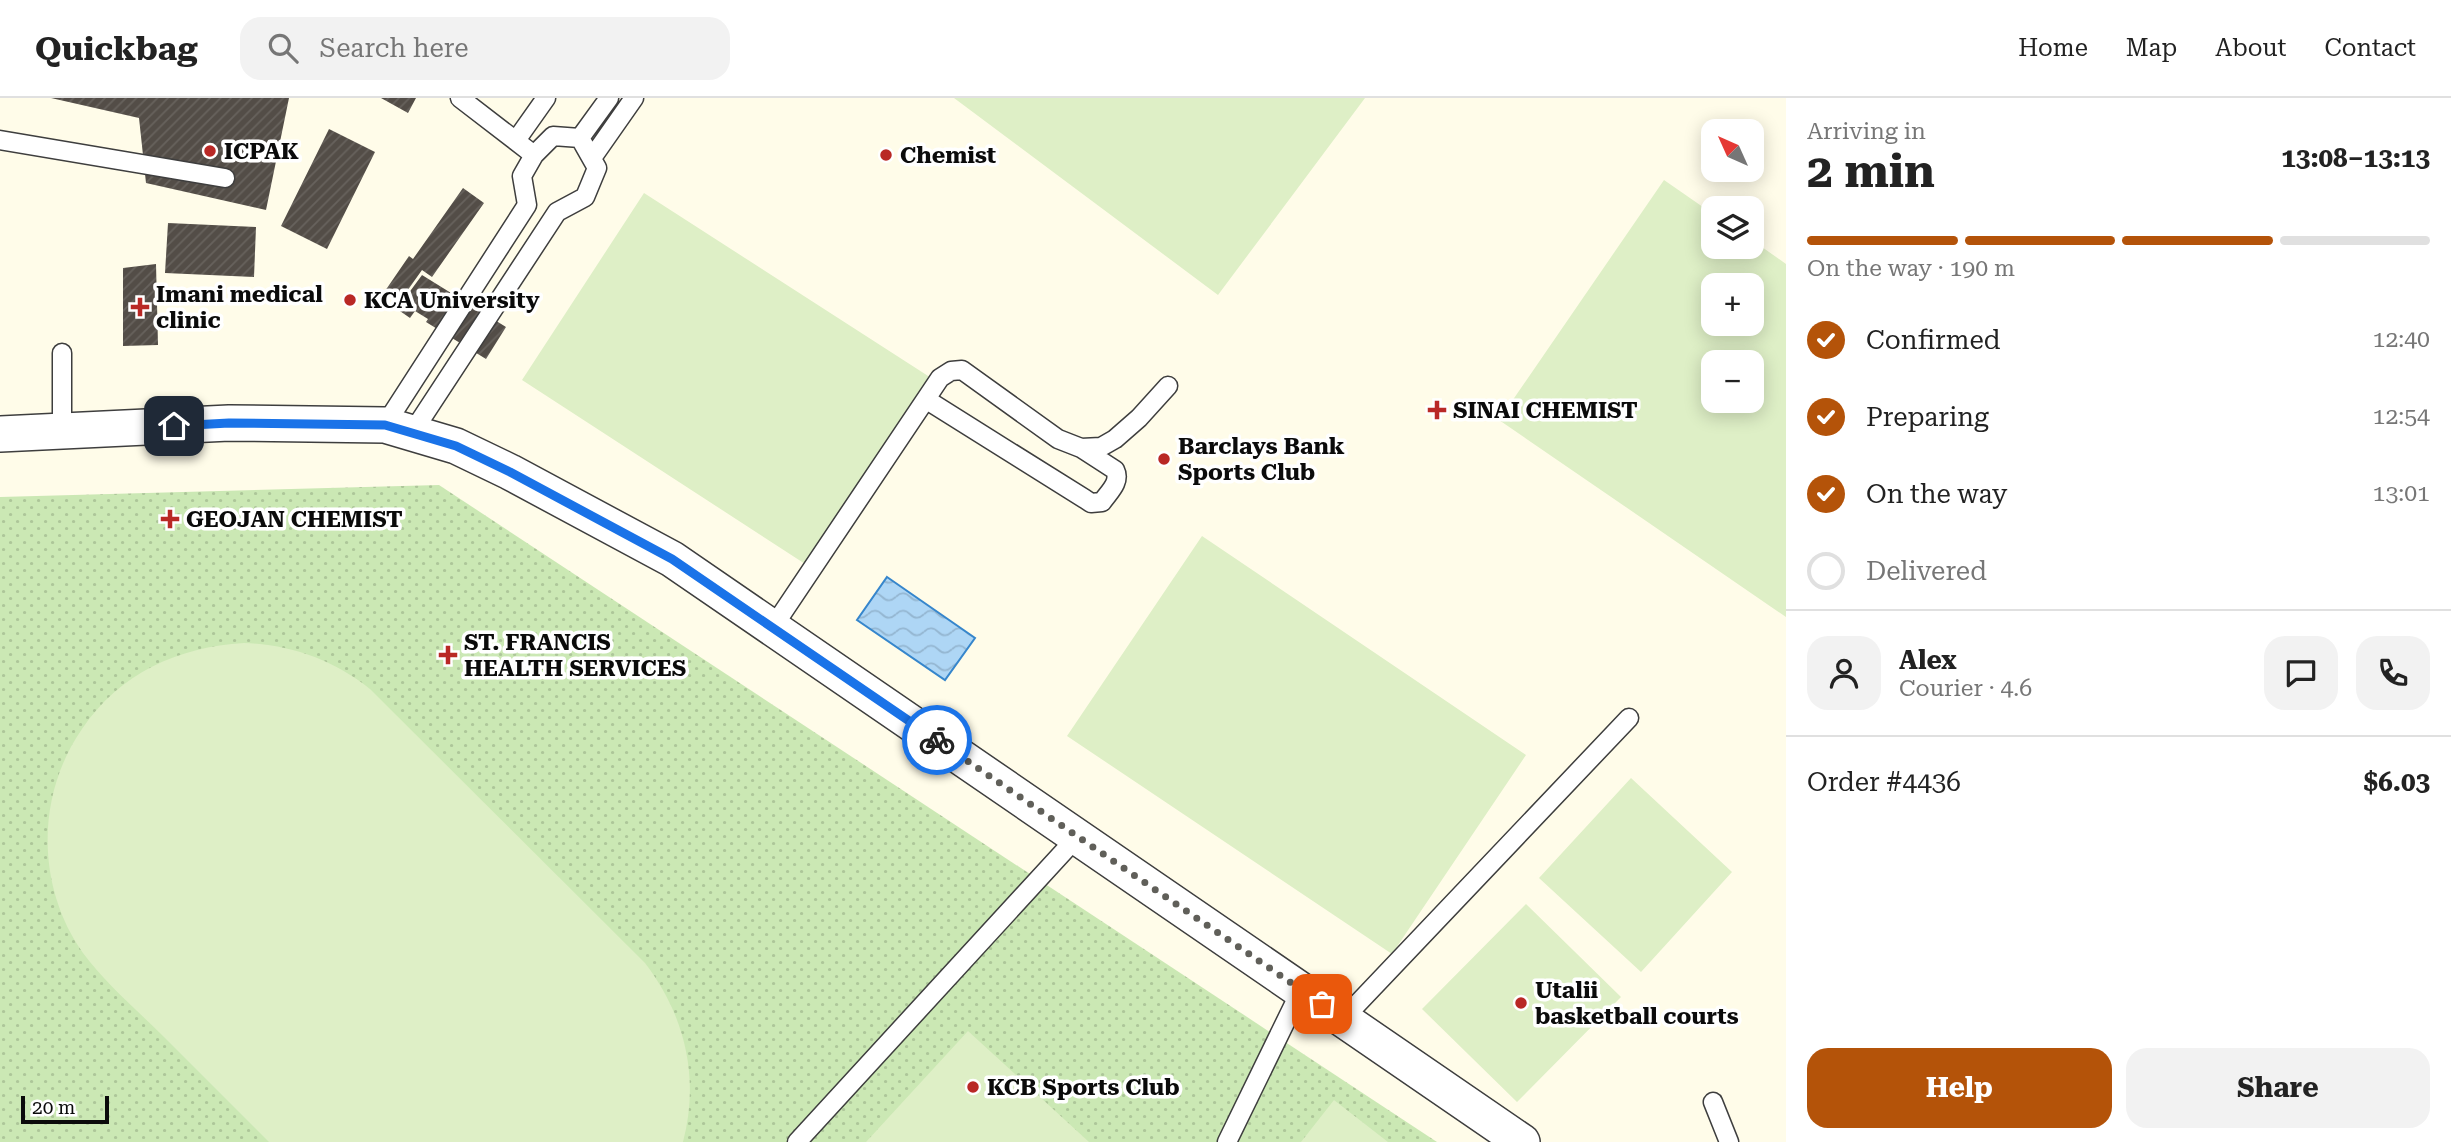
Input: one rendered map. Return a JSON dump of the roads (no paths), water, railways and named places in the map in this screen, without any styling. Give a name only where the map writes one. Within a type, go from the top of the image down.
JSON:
[{"type":"street","points":[[0,434],[229,423],[398,429],[456,446],[660,553],[1079,836],[1522,1142]]},
{"type":"lane","points":[[460,98],[517,139],[534,155]]},
{"type":"lane","points":[[517,139],[546,98]]},
{"type":"lane","points":[[580,138],[609,98]]},
{"type":"lane","points":[[592,158],[635,98]]},
{"type":"lane","points":[[398,429],[527,205],[522,176],[534,155],[554,136],[580,138]]},
{"type":"lane","points":[[398,429],[557,212],[585,197],[597,168],[580,138]]},
{"type":"lane","points":[[0,140],[225,178]]},
{"type":"lane","points":[[527,205],[557,212]]},
{"type":"lane","points":[[62,353],[62,431]]},
{"type":"lane","points":[[773,627],[940,378],[951,371],[962,370],[1058,439],[1081,448],[1115,470],[1118,475],[1116,482],[1102,502],[1091,503],[927,400]]},
{"type":"lane","points":[[1081,448],[1101,447],[1115,439],[1139,418],[1168,386]]},
{"type":"lane","points":[[1343,1019],[1629,718]]},
{"type":"lane","points":[[797,1142],[1079,836]]},
{"type":"lane","points":[[1227,1142],[1301,990]]},
{"type":"lane","points":[[1713,1102],[1729,1142]]},
{"type":"water","points":[[887,577],[975,638],[945,680],[857,620]]},
{"type":"place","name":"ICPAK","points":[[210,151]]},
{"type":"place","name":"Chemist","points":[[886,155]]},
{"type":"place","name":"KCA University","points":[[350,300]]},
{"type":"place","name":"Imani medical clinic","points":[[140,307]]},
{"type":"place","name":"SINAI CHEMIST","points":[[1437,410]]},
{"type":"place","name":"Barclays Bank Sports Club","points":[[1164,459]]},
{"type":"place","name":"GEOJAN CHEMIST","points":[[170,519]]},
{"type":"place","name":"ST. FRANCIS HEALTH SERVICES","points":[[448,655]]},
{"type":"place","name":"Utalii basketball courts","points":[[1521,1003]]},
{"type":"place","name":"KCB Sports Club","points":[[973,1087]]}]
